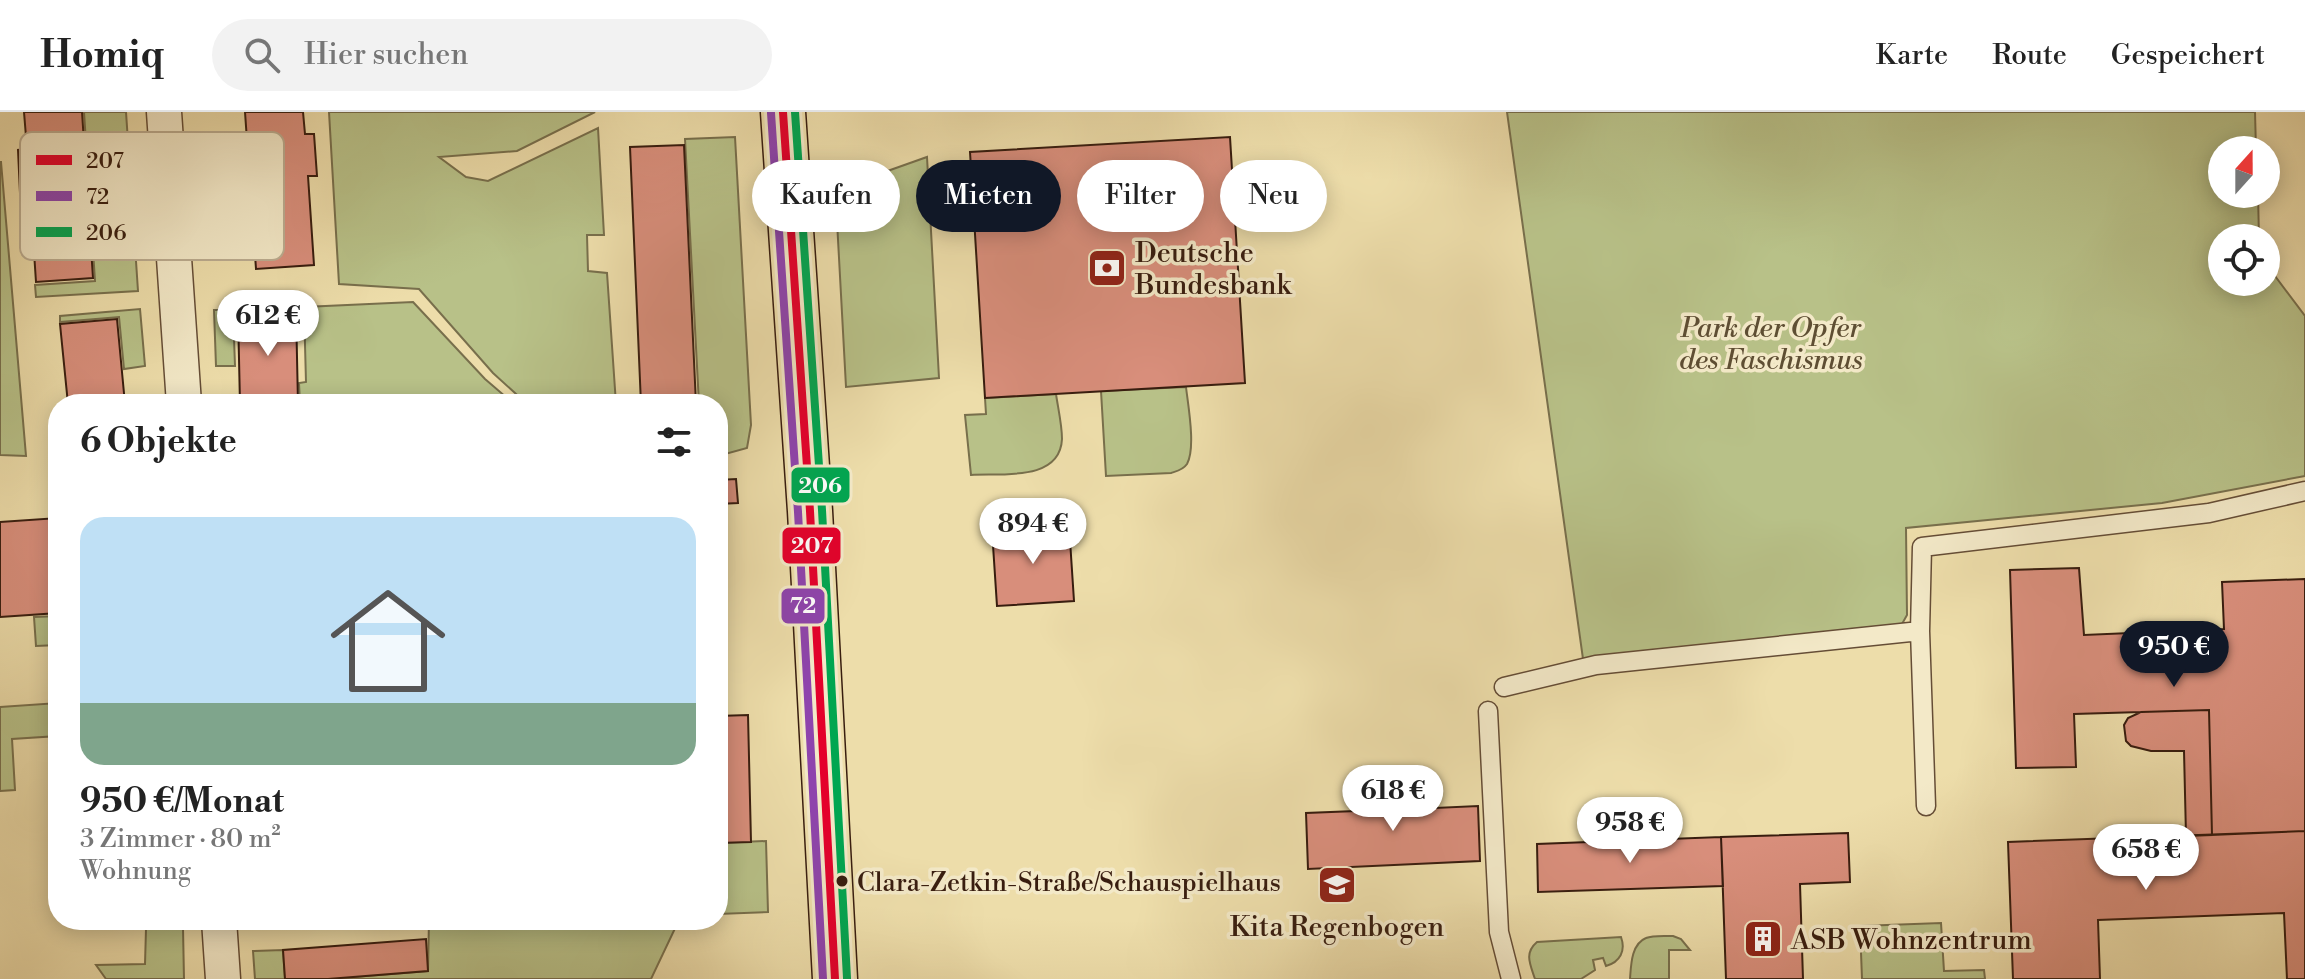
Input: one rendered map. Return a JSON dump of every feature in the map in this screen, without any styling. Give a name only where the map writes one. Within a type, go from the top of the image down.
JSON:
[{"type":"main road","points":[[783,112],[810,511],[835,979]]},
{"type":"street","points":[[164,112],[165,132]]},
{"type":"street","points":[[174,260],[183,394]]},
{"type":"street","points":[[220,930],[223,979]]},
{"type":"lane","points":[[1926,806],[1920,631],[1922,547],[2209,513],[2305,491]]},
{"type":"lane","points":[[1504,687],[1596,665],[1920,631]]},
{"type":"lane","points":[[1488,711],[1499,932],[1511,979]]},
{"type":"green space","points":[[84,112],[126,112],[127,132],[85,132]]},
{"type":"green space","points":[[329,112],[595,112],[517,151],[439,157],[466,177],[488,181],[598,128],[604,235],[587,235],[588,271],[607,273],[615,394],[516,394],[493,373],[419,289],[339,284]]},
{"type":"green space","name":"Park der Opfer des Faschismus","points":[[1507,112],[2255,112],[2256,136],[2208,136],[2208,208],[2258,208],[2259,224],[2208,224],[2208,296],[2280,296],[2280,283],[2305,316],[2305,476],[2162,503],[1906,528],[1907,615],[1902,624],[1583,659]]},
{"type":"green space","points":[[735,137],[751,425],[747,448],[728,453],[728,394],[698,394],[685,139]]},
{"type":"green space","points":[[916,161],[916,232],[931,232],[939,378],[846,387],[838,232],[900,232],[900,167]]},
{"type":"green space","points":[[1,162],[26,456],[0,455]]},
{"type":"green space","points":[[94,260],[136,260],[138,291],[36,297],[35,285],[95,281]]},
{"type":"green space","points":[[413,302],[502,394],[300,394],[299,383],[306,382],[304,307]]},
{"type":"green space","points":[[140,309],[145,366],[124,369],[119,317],[60,322],[60,316]]},
{"type":"green space","points":[[214,310],[233,310],[235,366],[216,366]]},
{"type":"green space","points":[[1186,387],[1191,437],[1187,464],[1171,473],[1106,476],[1101,391]]},
{"type":"green space","points":[[1056,394],[1062,439],[1059,453],[1051,462],[1027,472],[971,475],[965,415],[986,414],[985,398]]},
{"type":"green space","points":[[48,616],[48,645],[36,646],[34,617]]},
{"type":"green space","points":[[48,704],[48,737],[12,739],[15,790],[0,791],[0,707]]},
{"type":"green space","points":[[766,841],[768,912],[728,914],[728,843]]},
{"type":"green space","points":[[1941,923],[1944,971],[1984,970],[1985,979],[1862,979],[1860,926]]},
{"type":"green space","points":[[146,930],[183,930],[184,979],[106,979],[96,965],[145,964]]},
{"type":"green space","points":[[429,930],[674,930],[651,979],[328,979],[428,971]]},
{"type":"green space","points":[[1652,936],[1681,939],[1690,950],[1669,950],[1669,979],[1630,979],[1633,956],[1641,941]]},
{"type":"green space","points":[[1621,937],[1623,947],[1618,959],[1606,966],[1603,958],[1593,960],[1595,970],[1581,979],[1535,979],[1529,955],[1537,942]]},
{"type":"green space","points":[[283,950],[285,979],[255,979],[253,951]]},
{"type":"building","points":[[24,112],[82,112],[83,132],[26,132]]},
{"type":"building","points":[[245,112],[303,112],[305,134],[314,134],[317,176],[308,176],[314,265],[256,269],[255,260],[284,260],[284,132],[246,132]]},
{"type":"building","name":"Deutsche Bundesbank","points":[[1230,137],[1231,160],[1220,160],[1220,232],[1236,232],[1245,383],[985,398],[975,232],[1061,232],[1061,160],[970,160],[970,152]]},
{"type":"building","points":[[684,145],[696,394],[641,394],[630,147]]},
{"type":"building","points":[[18,150],[20,150],[20,193]]},
{"type":"building","points":[[35,260],[92,260],[93,278],[36,282]]},
{"type":"building","points":[[296,310],[298,394],[240,394],[238,313]]},
{"type":"building","points":[[117,319],[124,394],[67,394],[60,324]]},
{"type":"building","points":[[728,479],[736,479],[738,503],[728,504]]},
{"type":"building","points":[[48,519],[48,614],[0,617],[0,522]]},
{"type":"building","points":[[1069,525],[1074,601],[997,606],[992,530]]},
{"type":"building","points":[[2079,568],[2084,635],[2224,629],[2222,582],[2305,579],[2305,831],[2212,835],[2209,710],[2074,714],[2076,767],[2016,768],[2010,570]]},
{"type":"building","points":[[2209,710],[2212,835],[2186,836],[2184,751],[2151,751],[2131,746],[2126,741],[2124,725],[2128,718],[2141,712]]},
{"type":"building","points":[[748,715],[751,842],[728,843],[728,716]]},
{"type":"building","points":[[1412,777],[1413,809],[1478,806],[1480,861],[1308,869],[1306,813],[1381,810],[1380,778]]},
{"type":"building","points":[[2305,831],[2305,979],[2287,979],[2284,913],[2098,920],[2100,979],[2013,979],[2008,842]]},
{"type":"building","name":"ASB Wohnzentrum","points":[[1848,833],[1850,882],[1800,884],[1803,979],[1726,979],[1721,837]]},
{"type":"building","points":[[1721,837],[1723,886],[1538,892],[1537,844]]},
{"type":"building","points":[[426,939],[428,971],[328,979],[285,979],[283,950]]},
{"type":"transit line","name":"207","points":[[783,112],[810,511],[835,979]]},
{"type":"transit line","name":"206","points":[[795,112],[822,510],[847,978]]},
{"type":"transit line","name":"72","points":[[771,113],[798,512],[823,979]]},
{"type":"place","name":"Deutsche Bundesbank","points":[[1107,268]]},
{"type":"place","name":"Clara-Zetkin-Straße/Schauspielhaus","points":[[842,881]]},
{"type":"place","name":"Kita Regenbogen","points":[[1337,885]]},
{"type":"place","name":"ASB Wohnzentrum","points":[[1763,939]]}]
